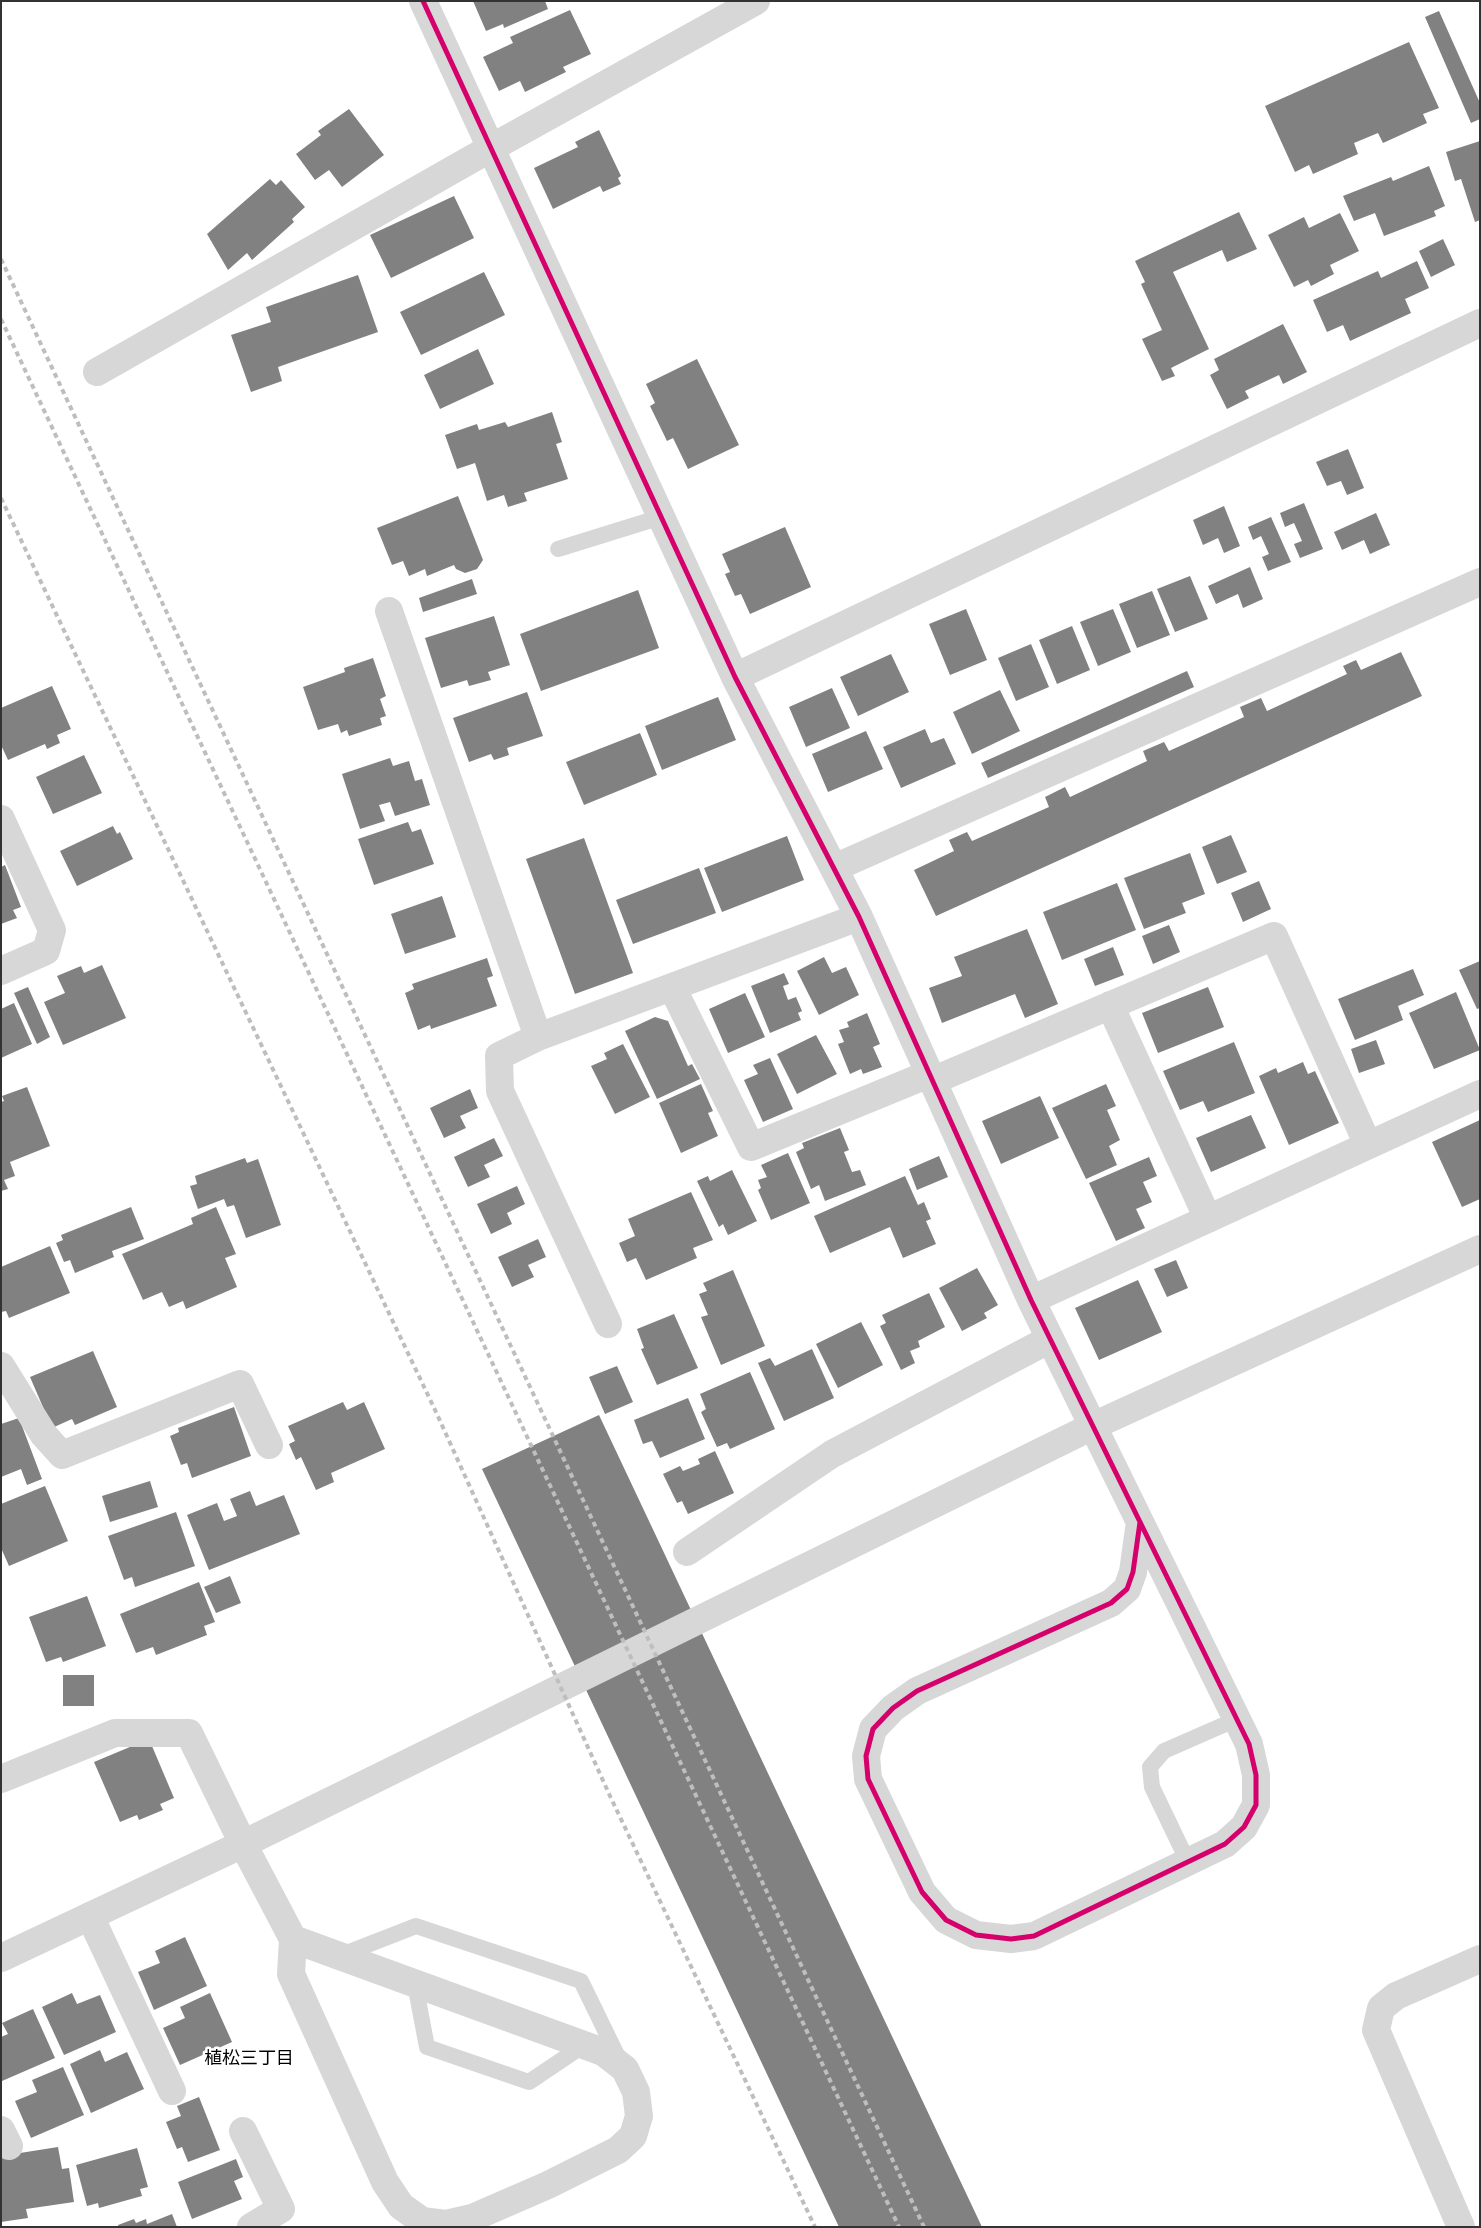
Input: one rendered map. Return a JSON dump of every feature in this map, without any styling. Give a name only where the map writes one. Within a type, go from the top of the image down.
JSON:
[{"type":"street","points":[[423,1],[735,677],[859,917],[1050,1339],[1093,1426],[1249,1744],[1256,1775],[1256,1806],[1244,1828],[1225,1844],[1034,1936],[1011,1939],[976,1935],[946,1920],[922,1892],[868,1779],[866,1756],[873,1729],[893,1708],[917,1690],[1111,1603],[1127,1589],[1135,1564],[1140,1522]]},
{"type":"street","points":[[97,372],[491,148],[756,1]]},
{"type":"street","points":[[735,677],[1480,323]]},
{"type":"street","points":[[834,868],[1480,582]]},
{"type":"street","points":[[389,611],[538,1037]]},
{"type":"street","points":[[1,819],[52,930],[46,951],[1,971]]},
{"type":"street","points":[[608,1324],[500,1091],[499,1056],[538,1037],[859,917]]},
{"type":"street","points":[[672,987],[751,1147],[1110,1005],[1274,936],[1368,1145]]},
{"type":"street","points":[[1110,1005],[1208,1219]]},
{"type":"street","points":[[1032,1300],[1480,1094]]},
{"type":"street","points":[[1,1958],[243,1844],[1093,1426],[1480,1249]]},
{"type":"street","points":[[687,1552],[832,1454],[1050,1339]]},
{"type":"street","points":[[1,1366],[44,1435],[62,1455],[240,1384],[269,1445]]},
{"type":"street","points":[[1,1779],[115,1733],[189,1733],[243,1844],[293,1939],[292,1974],[381,2173],[401,2206],[421,2224],[446,2224],[472,2218],[548,2185],[618,2150],[633,2136],[639,2116],[636,2092],[625,2069],[604,2052],[293,1939]]},
{"type":"street","points":[[90,1916],[172,2091]]},
{"type":"street","points":[[1462,2227],[1376,2030],[1381,2008],[1396,1996],[1480,1958]]},
{"type":"street","points":[[243,2131],[281,2209],[251,2227]]},
{"type":"lane","points":[[558,548],[661,517]]},
{"type":"lane","points":[[1188,1862],[1152,1787],[1150,1766],[1164,1751],[1237,1720]]},
{"type":"lane","points":[[339,1956],[416,1926],[581,1981],[625,2069]]},
{"type":"lane","points":[[415,1984],[426,2047],[529,2082],[584,2046]]},
{"type":"building","points":[[473,1],[545,1],[548,9],[504,28],[503,24],[486,31]]},
{"type":"building","points":[[570,10],[591,54],[563,67],[566,72],[525,92],[520,81],[499,91],[483,57],[513,43],[510,37]]},
{"type":"building","points":[[1439,11],[1480,103],[1480,119],[1471,123],[1425,17]]},
{"type":"building","points":[[1409,42],[1439,108],[1423,114],[1427,123],[1383,143],[1378,133],[1354,143],[1358,154],[1313,174],[1309,165],[1295,172],[1265,106]]},
{"type":"building","points":[[349,109],[384,155],[342,187],[329,170],[315,180],[296,154],[321,135],[318,131]]},
{"type":"building","points":[[599,130],[621,176],[618,178],[621,184],[603,192],[600,186],[553,209],[534,168],[578,147],[575,142]]},
{"type":"building","points":[[1480,141],[1480,220],[1475,222],[1461,179],[1455,181],[1446,152]]},
{"type":"building","points":[[1429,166],[1445,206],[1434,211],[1436,216],[1384,236],[1375,213],[1354,221],[1343,196],[1391,177],[1393,181]]},
{"type":"building","points":[[270,179],[276,185],[281,180],[305,207],[292,219],[294,222],[252,260],[247,253],[228,270],[207,234]]},
{"type":"building","points":[[454,196],[474,238],[391,278],[370,235]]},
{"type":"building","points":[[1239,212],[1257,249],[1227,262],[1222,250],[1173,272],[1209,349],[1171,368],[1175,376],[1162,381],[1142,339],[1162,330],[1141,284],[1145,282],[1135,261]]},
{"type":"building","points":[[1340,213],[1359,251],[1330,265],[1334,274],[1311,286],[1308,280],[1294,287],[1268,235],[1304,217],[1309,228]]},
{"type":"building","points":[[1443,239],[1455,265],[1431,277],[1419,251]]},
{"type":"building","points":[[1417,261],[1429,288],[1405,299],[1411,313],[1350,341],[1343,325],[1327,332],[1313,300],[1378,271],[1381,278]]},
{"type":"building","points":[[484,272],[505,315],[421,355],[400,312]]},
{"type":"building","points":[[358,275],[378,332],[278,367],[282,381],[251,392],[231,335],[271,322],[266,307]]},
{"type":"building","points":[[1283,324],[1307,372],[1283,384],[1279,375],[1245,391],[1249,398],[1227,409],[1210,375],[1219,370],[1214,359]]},
{"type":"building","points":[[478,349],[494,384],[440,409],[424,375]]},
{"type":"building","points":[[697,359],[739,445],[688,469],[673,438],[667,441],[650,406],[655,403],[646,384]]},
{"type":"building","points":[[552,412],[562,442],[556,444],[568,479],[524,493],[527,501],[508,507],[504,495],[487,501],[475,463],[457,469],[445,435],[477,424],[479,430],[505,422],[508,427]]},
{"type":"building","points":[[1348,449],[1364,488],[1347,495],[1341,481],[1327,486],[1316,462]]},
{"type":"building","points":[[458,496],[483,560],[477,569],[465,573],[456,569],[454,565],[427,576],[425,569],[409,576],[403,561],[392,565],[377,528]]},
{"type":"building","points":[[1304,503],[1323,549],[1300,558],[1294,544],[1302,541],[1294,523],[1285,527],[1280,513]]},
{"type":"building","points":[[1224,506],[1240,546],[1224,553],[1218,538],[1203,545],[1193,520]]},
{"type":"building","points":[[1376,513],[1390,545],[1370,554],[1364,540],[1342,550],[1334,532]]},
{"type":"building","points":[[1271,517],[1291,562],[1268,571],[1262,557],[1269,554],[1261,536],[1253,540],[1248,527]]},
{"type":"building","points":[[785,527],[811,587],[750,614],[741,594],[735,596],[725,574],[730,572],[722,554]]},
{"type":"building","points":[[1250,567],[1263,599],[1243,608],[1238,594],[1216,604],[1208,586]]},
{"type":"building","points":[[1190,576],[1208,619],[1175,632],[1157,589]]},
{"type":"building","points":[[472,579],[477,594],[423,612],[419,598]]},
{"type":"building","points":[[638,590],[659,648],[541,691],[520,634]]},
{"type":"building","points":[[1152,591],[1170,635],[1137,648],[1119,604]]},
{"type":"building","points":[[966,609],[987,660],[950,675],[929,624]]},
{"type":"building","points":[[1113,609],[1131,652],[1098,666],[1080,622]]},
{"type":"building","points":[[494,616],[510,665],[488,672],[491,680],[469,686],[467,680],[441,688],[425,638]]},
{"type":"building","points":[[1072,626],[1090,670],[1057,684],[1039,640]]},
{"type":"building","points":[[1031,644],[1049,687],[1016,701],[998,658]]},
{"type":"building","points":[[1401,652],[1422,696],[936,916],[914,870],[954,851],[949,840],[967,832],[972,841],[1049,807],[1045,797],[1065,787],[1070,797],[1147,761],[1143,751],[1164,742],[1169,751],[1244,717],[1240,707],[1261,698],[1267,711],[1347,674],[1343,666],[1356,660],[1361,670]]},
{"type":"building","points":[[891,654],[909,692],[858,716],[840,677]]},
{"type":"building","points":[[373,658],[386,696],[380,699],[386,716],[380,718],[382,725],[349,736],[347,730],[341,733],[338,724],[318,730],[303,687],[345,672],[344,668]]},
{"type":"building","points":[[1187,671],[1194,687],[988,778],[981,763]]},
{"type":"building","points":[[52,686],[71,729],[57,735],[60,743],[47,749],[45,744],[8,760],[1,745],[1,708]]},
{"type":"building","points":[[832,688],[850,728],[806,747],[789,707]]},
{"type":"building","points":[[1000,690],[1020,731],[972,754],[953,712]]},
{"type":"building","points":[[527,692],[543,736],[507,748],[509,755],[494,760],[491,754],[469,762],[453,718]]},
{"type":"building","points":[[718,697],[736,740],[662,770],[645,726]]},
{"type":"building","points":[[925,729],[931,743],[944,738],[956,764],[901,788],[883,747]]},
{"type":"building","points":[[866,731],[883,769],[828,792],[812,754]]},
{"type":"building","points":[[640,733],[657,775],[584,805],[566,762]]},
{"type":"building","points":[[84,755],[102,793],[53,814],[36,777]]},
{"type":"building","points":[[390,758],[393,766],[409,761],[415,781],[422,779],[430,805],[395,816],[390,802],[379,805],[385,821],[360,829],[342,774]]},
{"type":"building","points":[[408,822],[412,832],[421,829],[434,864],[374,885],[358,839]]},
{"type":"building","points":[[113,826],[117,834],[120,832],[133,859],[77,886],[60,851]]},
{"type":"building","points":[[1231,835],[1247,872],[1217,884],[1202,847]]},
{"type":"building","points":[[787,836],[804,880],[722,912],[704,868]]},
{"type":"building","points":[[584,838],[633,973],[575,994],[526,859]]},
{"type":"building","points":[[1190,853],[1205,894],[1182,903],[1186,913],[1144,929],[1124,878]]},
{"type":"building","points":[[5,865],[21,907],[13,910],[17,918],[1,924],[1,867]]},
{"type":"building","points":[[699,868],[716,913],[633,944],[616,900]]},
{"type":"building","points":[[1259,881],[1271,909],[1243,922],[1231,893]]},
{"type":"building","points":[[1117,883],[1136,930],[1062,960],[1043,912]]},
{"type":"building","points":[[442,896],[456,937],[405,954],[391,914]]},
{"type":"building","points":[[1169,925],[1180,952],[1153,964],[1142,936]]},
{"type":"building","points":[[1027,929],[1058,1004],[1025,1018],[1015,994],[942,1023],[929,988],[962,976],[954,957]]},
{"type":"building","points":[[1113,947],[1124,975],[1095,986],[1084,959]]},
{"type":"building","points":[[824,957],[832,973],[846,967],[859,995],[819,1015],[797,971]]},
{"type":"building","points":[[487,958],[493,976],[487,978],[497,1006],[431,1029],[430,1025],[418,1030],[405,993],[414,989],[412,984]]},
{"type":"building","points":[[1480,961],[1480,1008],[1477,1009],[1459,970]]},
{"type":"building","points":[[102,965],[126,1018],[63,1045],[44,1002],[65,993],[57,976],[81,966],[84,973]]},
{"type":"building","points":[[1413,969],[1424,995],[1398,1006],[1403,1020],[1355,1040],[1338,999]]},
{"type":"building","points":[[784,973],[789,984],[783,986],[788,1000],[796,997],[802,1011],[798,1013],[801,1020],[770,1033],[751,986]]},
{"type":"building","points":[[28,987],[50,1037],[37,1044],[14,993]]},
{"type":"building","points":[[1208,987],[1224,1027],[1158,1053],[1142,1013]]},
{"type":"building","points":[[1456,992],[1480,1050],[1434,1069],[1409,1013]]},
{"type":"building","points":[[745,993],[765,1037],[728,1053],[709,1009]]},
{"type":"building","points":[[14,1003],[32,1044],[1,1058],[1,1009]]},
{"type":"building","points":[[867,1013],[880,1044],[873,1047],[882,1067],[863,1074],[861,1069],[850,1074],[838,1044],[844,1042],[839,1030],[849,1027],[847,1022]]},
{"type":"building","points":[[655,1017],[668,1021],[688,1066],[692,1064],[700,1079],[657,1099],[625,1031]]},
{"type":"building","points":[[816,1035],[837,1074],[797,1094],[777,1054]]},
{"type":"building","points":[[1376,1040],[1385,1064],[1359,1073],[1351,1049]]},
{"type":"building","points":[[1234,1042],[1255,1093],[1208,1112],[1203,1101],[1180,1110],[1163,1071]]},
{"type":"building","points":[[623,1044],[650,1097],[615,1114],[591,1066],[607,1059],[604,1053]]},
{"type":"building","points":[[770,1058],[793,1109],[763,1122],[744,1080],[758,1074],[753,1065]]},
{"type":"building","points":[[1303,1062],[1308,1074],[1315,1071],[1339,1123],[1289,1145],[1259,1076],[1276,1068],[1278,1073]]},
{"type":"building","points":[[701,1084],[713,1111],[708,1113],[718,1136],[681,1153],[659,1103]]},
{"type":"building","points":[[1106,1084],[1116,1106],[1107,1110],[1120,1140],[1109,1146],[1117,1165],[1086,1179],[1052,1108]]},
{"type":"building","points":[[27,1087],[50,1146],[10,1162],[15,1176],[4,1180],[8,1189],[1,1191],[1,1102],[4,1101],[2,1096]]},
{"type":"building","points":[[470,1089],[478,1108],[460,1116],[466,1128],[444,1138],[430,1108]]},
{"type":"building","points":[[1040,1096],[1059,1138],[1001,1164],[982,1121]]},
{"type":"building","points":[[1251,1115],[1266,1148],[1211,1172],[1196,1138]]},
{"type":"building","points":[[1480,1120],[1480,1199],[1462,1207],[1432,1142]]},
{"type":"building","points":[[840,1128],[849,1150],[844,1152],[852,1172],[860,1170],[866,1185],[825,1201],[819,1185],[811,1189],[796,1152],[804,1148],[802,1143]]},
{"type":"building","points":[[494,1138],[503,1156],[484,1165],[490,1177],[468,1187],[454,1157]]},
{"type":"building","points":[[788,1153],[810,1203],[771,1220],[758,1190],[761,1188],[758,1180],[767,1177],[761,1165]]},
{"type":"building","points":[[939,1156],[948,1177],[917,1190],[909,1169]]},
{"type":"building","points":[[1149,1157],[1157,1176],[1143,1182],[1152,1202],[1136,1209],[1145,1228],[1116,1241],[1089,1183]]},
{"type":"building","points":[[245,1158],[247,1163],[258,1159],[281,1225],[246,1238],[234,1205],[227,1207],[224,1199],[198,1209],[190,1186],[197,1184],[195,1176]]},
{"type":"building","points":[[732,1170],[757,1221],[728,1235],[723,1224],[719,1227],[697,1181],[708,1176],[710,1181]]},
{"type":"building","points":[[905,1176],[918,1205],[924,1202],[931,1219],[926,1221],[936,1244],[903,1258],[890,1227],[830,1253],[814,1216]]},
{"type":"building","points":[[517,1186],[525,1204],[507,1213],[512,1224],[491,1234],[477,1204]]},
{"type":"building","points":[[691,1192],[713,1240],[693,1248],[697,1258],[646,1280],[636,1258],[627,1262],[619,1243],[635,1236],[628,1219]]},
{"type":"building","points":[[131,1207],[144,1239],[112,1251],[114,1257],[75,1273],[70,1260],[64,1262],[56,1243],[63,1240],[61,1235]]},
{"type":"building","points":[[216,1207],[236,1254],[225,1258],[237,1287],[186,1309],[183,1301],[169,1307],[162,1292],[143,1300],[122,1254],[193,1224],[191,1218]]},
{"type":"building","points":[[538,1239],[546,1257],[528,1265],[534,1277],[512,1287],[498,1257]]},
{"type":"building","points":[[50,1246],[70,1293],[9,1318],[6,1311],[1,1312],[1,1267]]},
{"type":"building","points":[[1176,1260],[1188,1288],[1167,1297],[1154,1269]]},
{"type":"building","points":[[977,1268],[998,1305],[984,1313],[987,1318],[962,1331],[939,1288]]},
{"type":"building","points":[[733,1270],[765,1346],[721,1365],[701,1317],[708,1315],[699,1294],[707,1291],[703,1283]]},
{"type":"building","points":[[1138,1280],[1162,1332],[1099,1360],[1075,1308]]},
{"type":"building","points":[[929,1293],[945,1327],[918,1341],[920,1347],[910,1351],[915,1363],[901,1370],[880,1326],[886,1323],[882,1315]]},
{"type":"building","points":[[674,1314],[698,1368],[657,1385],[641,1349],[644,1348],[637,1329]]},
{"type":"building","points":[[861,1322],[883,1365],[838,1388],[816,1344]]},
{"type":"building","points":[[812,1349],[834,1398],[784,1421],[758,1363],[770,1358],[775,1366]]},
{"type":"building","points":[[93,1351],[117,1407],[75,1425],[72,1419],[52,1428],[30,1377]]},
{"type":"building","points":[[617,1366],[633,1402],[605,1414],[589,1377]]},
{"type":"building","points":[[750,1372],[775,1429],[730,1449],[727,1443],[717,1447],[701,1412],[706,1409],[700,1394]]},
{"type":"building","points":[[688,1398],[705,1439],[660,1458],[652,1441],[643,1444],[634,1420]]},
{"type":"building","points":[[343,1402],[347,1410],[364,1402],[385,1449],[331,1473],[334,1482],[316,1490],[301,1457],[296,1460],[289,1444],[295,1441],[288,1426]]},
{"type":"building","points":[[234,1407],[251,1456],[192,1478],[187,1463],[181,1465],[170,1436],[179,1432],[178,1428]]},
{"type":"building","points":[[599,1415],[982,2227],[839,2227],[482,1469]]},
{"type":"building","points":[[19,1418],[42,1479],[27,1485],[21,1469],[1,1477],[1,1424]]},
{"type":"building","points":[[715,1451],[734,1493],[688,1514],[682,1501],[677,1503],[663,1474],[680,1466],[683,1471],[700,1464],[698,1459]]},
{"type":"building","points":[[150,1481],[158,1507],[110,1522],[102,1496]]},
{"type":"building","points":[[45,1486],[68,1541],[9,1566],[1,1548],[1,1504]]},
{"type":"building","points":[[250,1491],[256,1506],[284,1495],[300,1534],[209,1570],[187,1515],[217,1503],[224,1521],[237,1516],[230,1499]]},
{"type":"building","points":[[176,1512],[195,1566],[135,1587],[132,1577],[124,1580],[108,1536]]},
{"type":"building","points":[[230,1576],[241,1603],[216,1613],[204,1587]]},
{"type":"building","points":[[199,1582],[215,1622],[204,1626],[207,1635],[156,1655],[153,1647],[136,1653],[120,1614]]},
{"type":"building","points":[[87,1596],[106,1646],[63,1662],[61,1657],[46,1662],[29,1617]]},
{"type":"building","points":[[63,1675],[94,1675],[94,1706],[63,1706]]},
{"type":"building","points":[[149,1739],[174,1798],[160,1804],[163,1810],[139,1820],[137,1815],[120,1822],[94,1762]]},
{"type":"building","points":[[185,1937],[207,1986],[154,2010],[138,1972],[160,1963],[155,1951]]},
{"type":"building","points":[[72,1993],[77,2004],[100,1995],[116,2032],[64,2055],[42,2007]]},
{"type":"building","points":[[210,1993],[232,2042],[180,2065],[163,2028],[185,2018],[180,2007]]},
{"type":"building","points":[[33,2009],[55,2058],[2,2081],[1,2037],[8,2034],[2,2023]]},
{"type":"building","points":[[100,2050],[105,2062],[127,2052],[144,2089],[91,2113],[70,2064]]},
{"type":"building","points":[[63,2067],[84,2115],[31,2138],[15,2101],[37,2092],[32,2080]]},
{"type":"building","points":[[199,2097],[220,2150],[188,2162],[182,2147],[177,2149],[166,2122],[181,2116],[177,2106]]},
{"type":"building","points":[[58,2147],[62,2169],[69,2168],[74,2202],[26,2209],[28,2218],[1,2222],[1,2150],[20,2153]]},
{"type":"building","points":[[137,2148],[148,2187],[140,2189],[142,2196],[99,2208],[98,2203],[87,2206],[76,2165]]},
{"type":"building","points":[[236,2159],[243,2177],[234,2181],[242,2199],[192,2219],[178,2182]]},
{"type":"building","points":[[172,2214],[177,2227],[118,2227],[118,2225],[134,2219],[136,2223],[146,2219],[147,2224]]},
{"type":"railway","points":[[1,259],[924,2227]]},
{"type":"railway","points":[[1,319],[899,2227]]},
{"type":"railway","points":[[1,498],[436,1412],[610,1796],[815,2227]]},
{"type":"cycle path","points":[[423,1],[735,677],[859,917],[1031,1300],[1249,1744],[1256,1775],[1256,1805],[1244,1827],[1225,1844],[1034,1936],[1011,1939],[976,1935],[946,1920],[922,1892],[868,1779],[866,1756],[873,1729],[893,1708],[917,1691],[1111,1603],[1127,1589],[1133,1572],[1140,1522]]},
{"type":"district","name":"植松三丁目","points":[[249,2059]]}]
